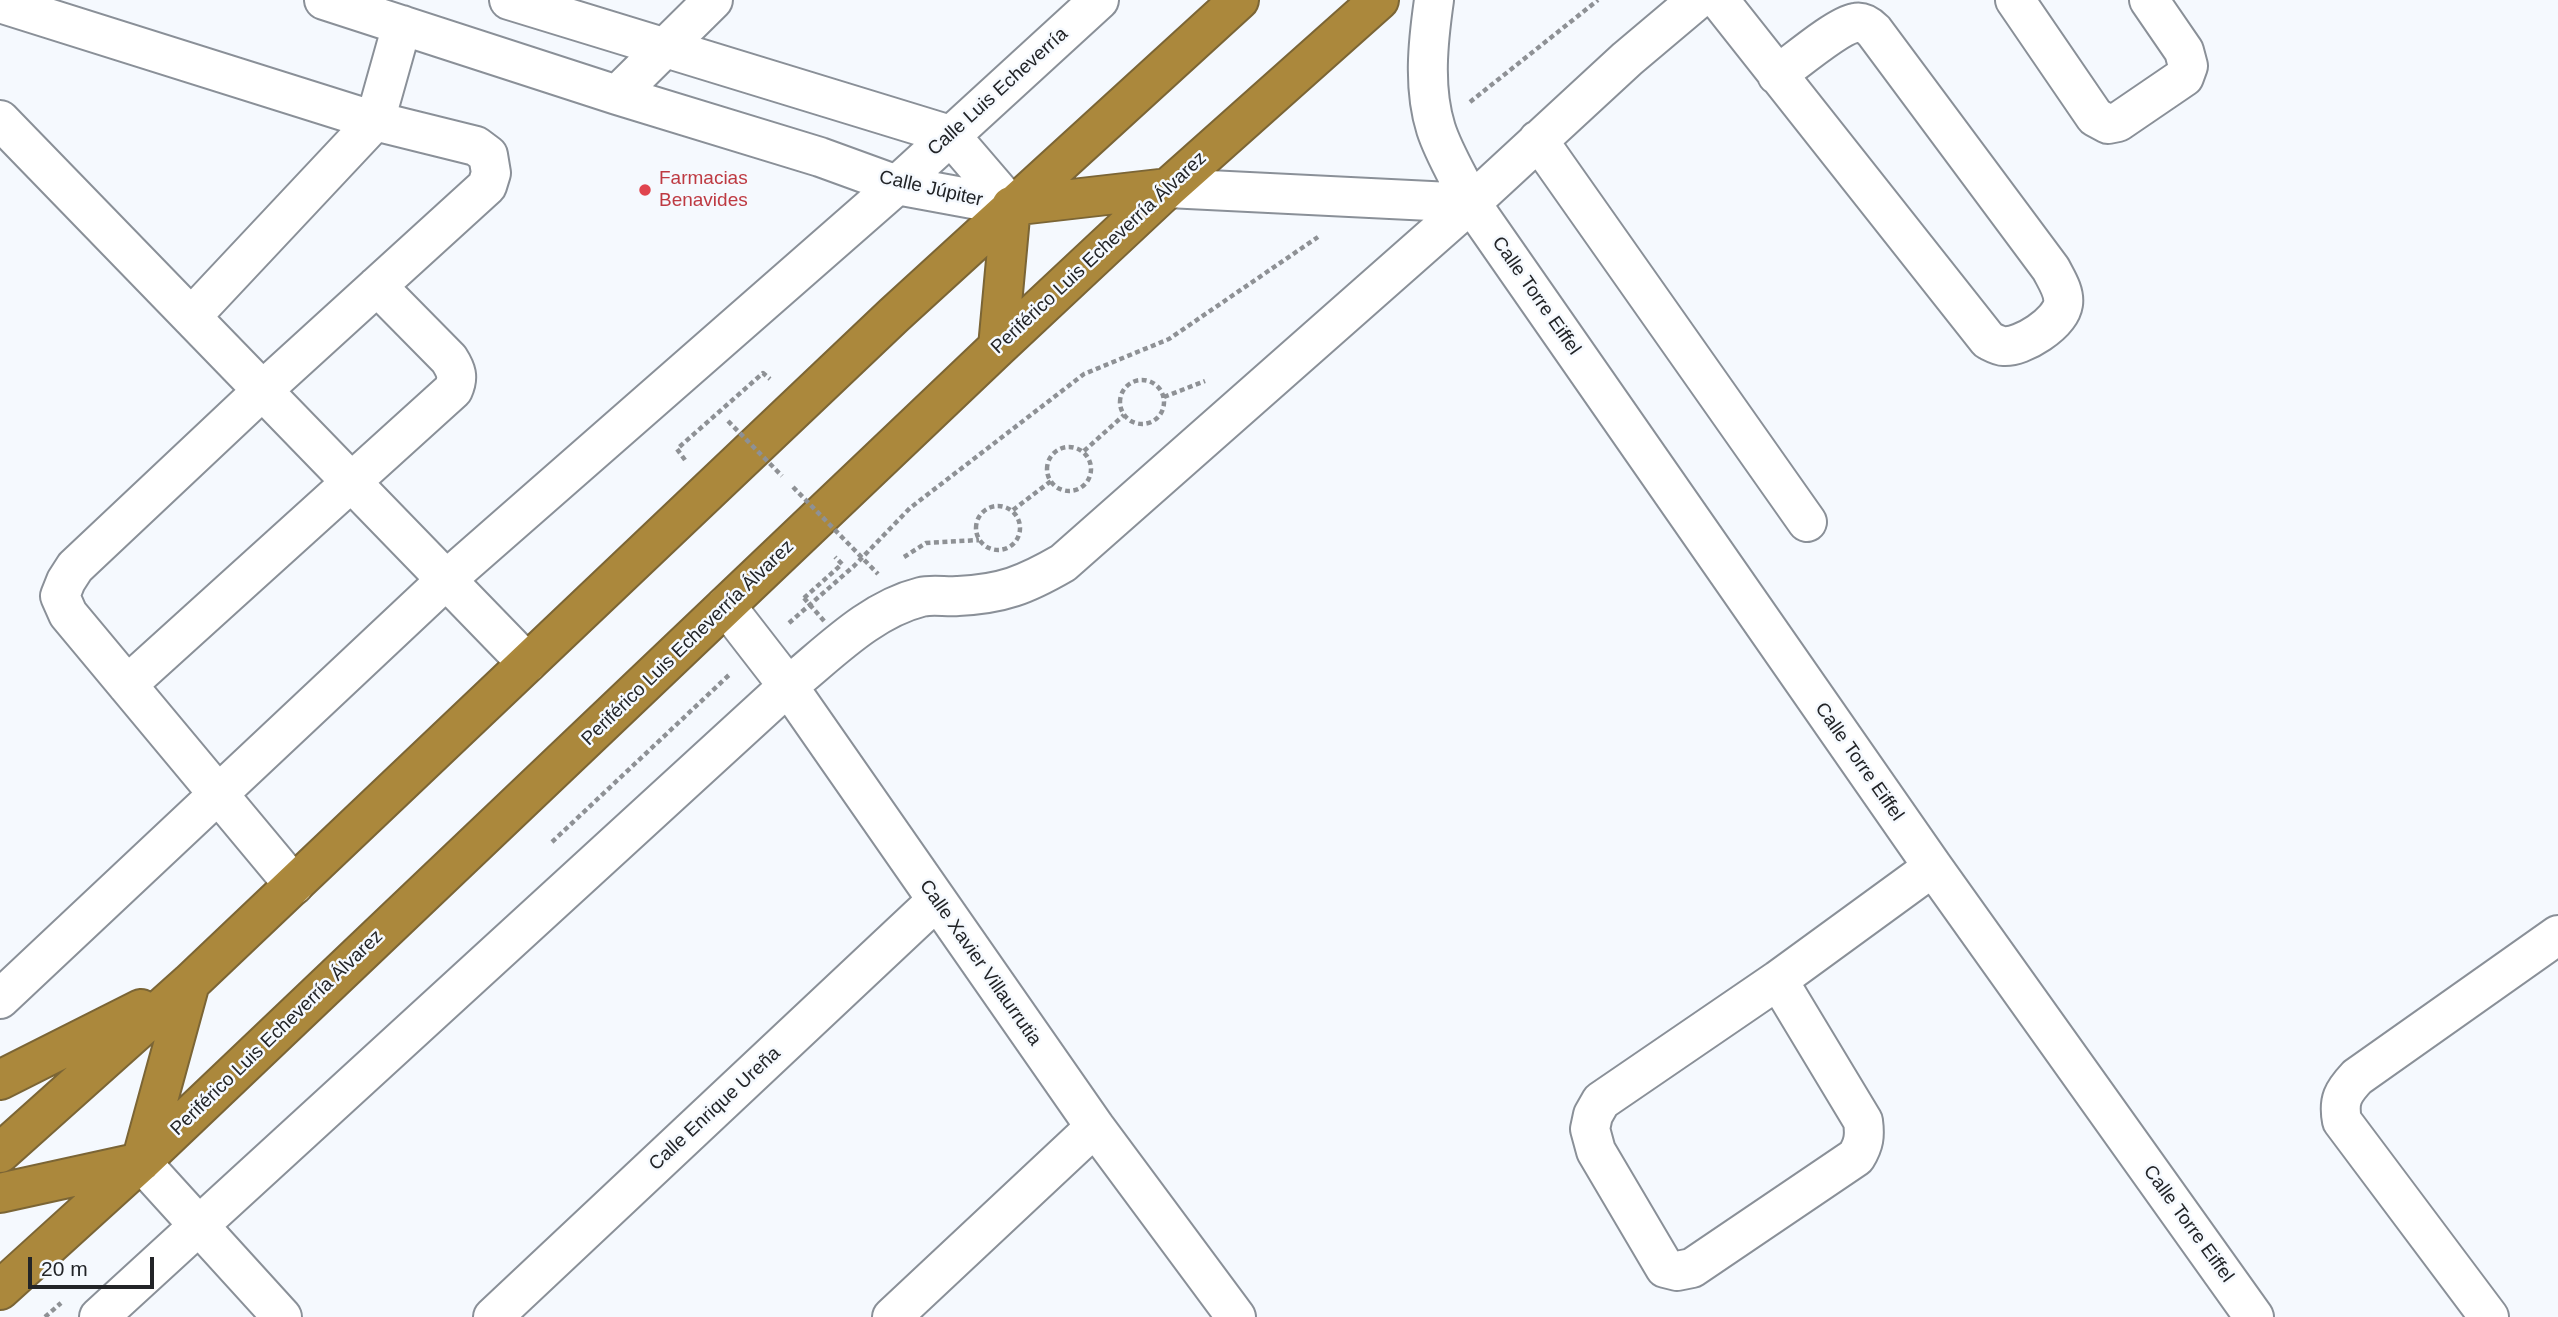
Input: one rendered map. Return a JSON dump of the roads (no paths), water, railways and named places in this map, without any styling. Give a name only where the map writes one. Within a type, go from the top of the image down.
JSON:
[{"type":"highway","points":[[0,1153],[190,984],[1011,206],[1239,0]]},
{"type":"highway","name":"Periférico Luis Echeverría Álvarez","points":[[0,1290],[141,1162],[998,347],[1168,188],[1379,0]]},
{"type":"highway","points":[[1011,206],[1168,188]]},
{"type":"highway","points":[[998,347],[1011,206]]},
{"type":"highway","points":[[0,1194],[141,1162],[190,984]]},
{"type":"highway","points":[[0,1080],[190,984]]},
{"type":"street","name":"Calle Júpiter","points":[[324,0],[617,95],[820,157],[897,185],[1011,206]]},
{"type":"street","points":[[509,0],[950,135]]},
{"type":"street","points":[[617,95],[713,0]]},
{"type":"street","name":"Calle Luis Echeverría","points":[[0,999],[446,580],[897,185],[1099,0]]},
{"type":"street","name":"Calle Torre Eiffel","points":[[1434,0],[1428,79],[1436,129],[1471,203],[1933,867],[2254,1317]]},
{"type":"street","points":[[99,1317],[788,686],[869,621],[896,606],[923,597],[994,593],[1031,582],[1063,563],[1471,203],[1627,59],[1697,0]]},
{"type":"street","points":[[1719,0],[1777,75],[1988,340],[2004,346],[2024,342],[2052,323],[2063,305],[2062,289],[2051,269],[1874,31],[1866,24],[1856,22],[1842,28],[1777,75]]},
{"type":"street","points":[[2015,0],[2095,117],[2108,124],[2118,122],[2184,77],[2188,66],[2184,51],[2149,0]]},
{"type":"street","points":[[0,3],[375,121],[476,146],[488,155],[491,173],[487,186],[262,390],[75,567],[60,596],[68,614],[294,885]]},
{"type":"street","points":[[191,317],[375,121],[402,25]]},
{"type":"street","points":[[0,120],[527,663]]},
{"type":"street","name":"Calle Júpiter","points":[[950,135],[1011,206]]},
{"type":"street","points":[[1538,140],[1807,522]]},
{"type":"street","points":[[1168,188],[1471,203]]},
{"type":"street","points":[[127,685],[453,390],[457,381],[456,370],[449,359],[377,286]]},
{"type":"street","name":"Calle Xavier Villaurrutia","points":[[726,606],[788,686],[1095,1127],[1236,1317]]},
{"type":"street","points":[[1778,979],[1863,1121],[1863,1146],[1856,1157],[1692,1268],[1678,1271],[1665,1268],[1596,1152],[1590,1129],[1593,1115],[1601,1101],[1778,979],[1933,867]]},
{"type":"street","name":"Calle Enrique Ureña","points":[[493,1317],[936,901]]},
{"type":"street","points":[[2489,1317],[2342,1121],[2339,1105],[2344,1091],[2357,1077],[2558,935]]},
{"type":"street","points":[[892,1317],[1095,1127]]},
{"type":"street","points":[[141,1162],[282,1317]]},
{"type":"place","name":"Farmacias Benavides","points":[[645,190]]}]
